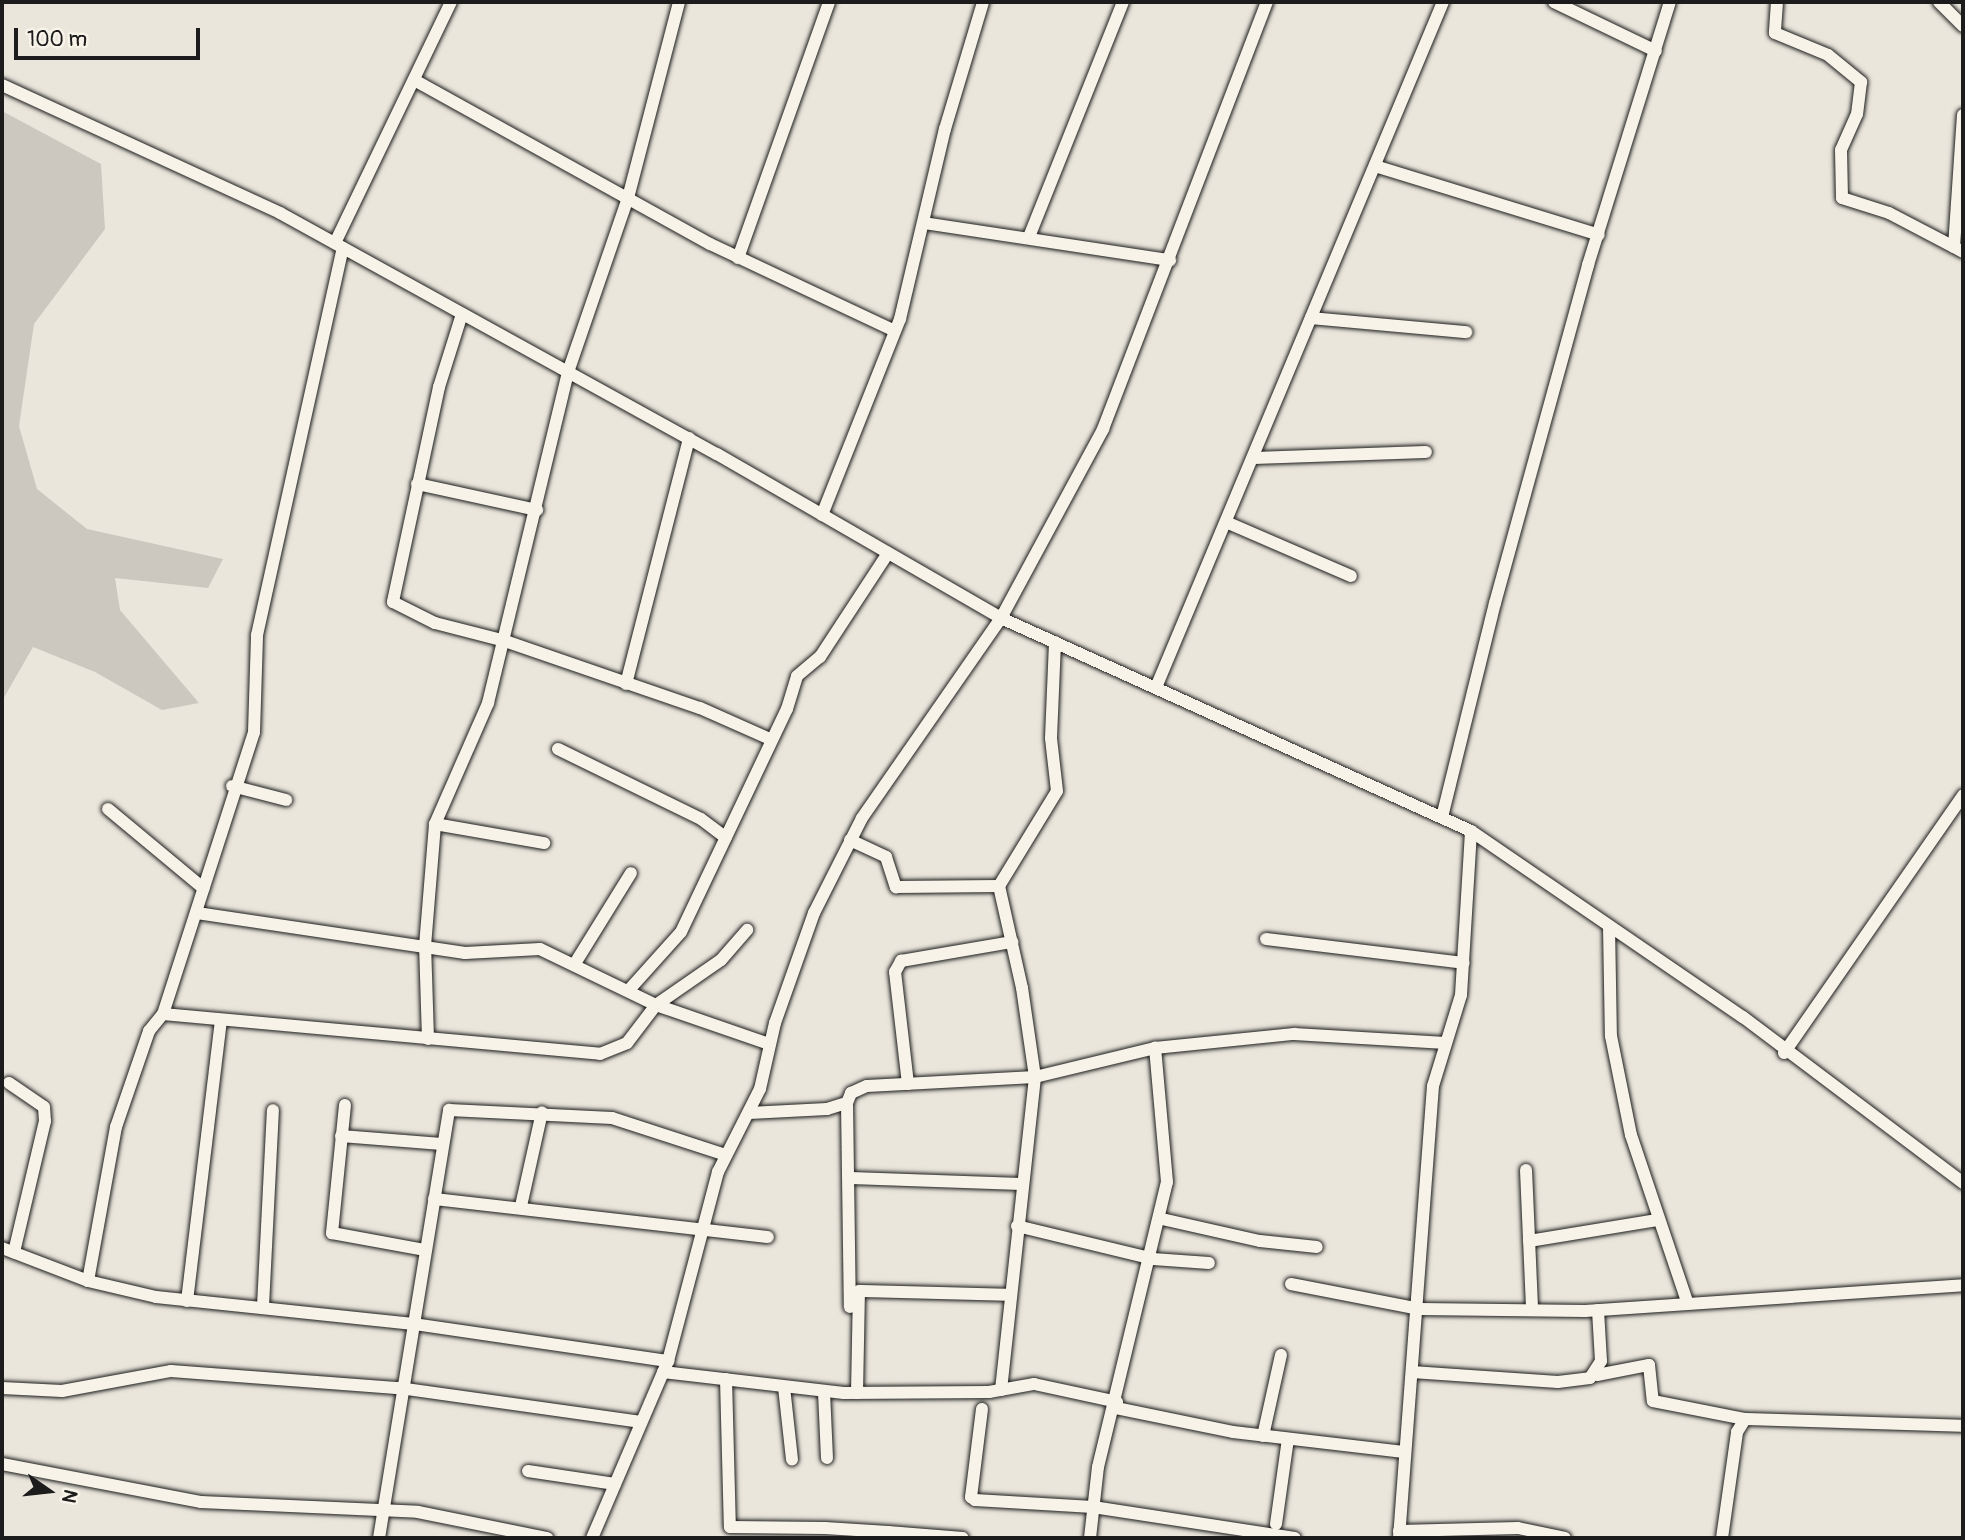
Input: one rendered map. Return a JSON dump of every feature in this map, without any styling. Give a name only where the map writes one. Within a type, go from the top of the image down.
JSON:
[{"type":"street","points":[[88,1281],[116,1128],[149,1031],[163,1014],[197,913],[232,786],[254,732],[257,635],[339,246],[451,2]]},
{"type":"street","points":[[428,1040],[425,946],[435,824],[488,703],[537,510],[568,372],[628,198],[678,2]]},
{"type":"street","points":[[738,258],[829,2]]},
{"type":"street","points":[[822,514],[895,331],[983,2]]},
{"type":"street","points":[[1029,237],[1123,2]]},
{"type":"street","points":[[592,1538],[665,1366],[702,1229],[726,1154],[749,1113],[769,1044],[814,913],[850,840],[1001,618],[1103,429],[1267,2]]},
{"type":"street","points":[[1157,685],[1443,2]]},
{"type":"street","points":[[1554,2],[1656,51]]},
{"type":"street","points":[[1442,817],[1495,603],[1599,235],[1670,2]]},
{"type":"street","points":[[1777,2],[1775,33],[1828,55],[1860,82],[1857,114],[1842,149],[1842,198],[1889,213],[1959,250],[1963,115]]},
{"type":"street","points":[[1939,2],[1963,26]]},
{"type":"street","points":[[414,80],[738,258],[895,331]]},
{"type":"street","points":[[2,85],[339,246],[689,438],[1001,618],[1157,685],[1471,831],[1743,1017],[1784,1053],[1963,1183]]},
{"type":"street","points":[[1375,166],[1599,235]]},
{"type":"street","points":[[924,223],[1170,260]]},
{"type":"street","points":[[462,314],[417,484],[393,602],[435,623],[505,641],[770,740]]},
{"type":"street","points":[[1311,318],[1466,332]]},
{"type":"street","points":[[626,684],[689,438]]},
{"type":"street","points":[[1253,458],[1426,452]]},
{"type":"street","points":[[417,484],[537,510]]},
{"type":"street","points":[[1226,522],[1351,576]]},
{"type":"street","points":[[628,991],[681,932],[726,838],[797,676],[820,657],[888,553]]},
{"type":"street","points":[[1001,1390],[1035,1077],[1012,942],[999,886],[1057,791],[1051,738],[1055,642]]},
{"type":"street","points":[[558,749],[701,819],[726,838]]},
{"type":"street","points":[[232,786],[286,800]]},
{"type":"street","points":[[1784,1053],[1963,794]]},
{"type":"street","points":[[108,809],[203,888]]},
{"type":"street","points":[[435,824],[544,843]]},
{"type":"street","points":[[1471,831],[1464,963],[1433,1086],[1420,1309],[1404,1452],[1399,1535],[1449,1535],[1518,1528],[1565,1538]]},
{"type":"street","points":[[850,840],[886,857],[896,887],[999,886]]},
{"type":"street","points":[[573,965],[631,873]]},
{"type":"street","points":[[197,913],[489,954],[529,947],[656,1005],[769,1044]]},
{"type":"street","points":[[1609,926],[1611,1036],[1630,1135],[1688,1304]]},
{"type":"street","points":[[163,1014],[600,1054],[627,1044],[656,1005],[721,960],[747,930]]},
{"type":"street","points":[[1266,939],[1464,963]]},
{"type":"street","points":[[908,1084],[895,972],[901,961],[1012,942]]},
{"type":"street","points":[[187,1301],[221,1020]]},
{"type":"street","points":[[850,1307],[847,1103],[851,1093],[867,1086],[1035,1077],[1155,1048],[1294,1034],[1446,1043]]},
{"type":"street","points":[[1090,1538],[1093,1507],[1153,1259],[1167,1182],[1155,1048]]},
{"type":"street","points":[[9,1083],[44,1107],[45,1121],[8,1250],[88,1281],[187,1301],[263,1306],[414,1324],[665,1366],[726,1380],[824,1392],[1001,1390],[1034,1384],[1116,1405],[1263,1436],[1404,1452]]},
{"type":"street","points":[[749,1113],[847,1103]]},
{"type":"street","points":[[345,1105],[332,1233],[425,1250]]},
{"type":"street","points":[[263,1306],[273,1110]]},
{"type":"street","points":[[379,1538],[399,1388],[414,1324],[449,1110],[542,1112],[612,1118],[726,1154]]},
{"type":"street","points":[[521,1206],[542,1112]]},
{"type":"street","points":[[341,1136],[442,1144]]},
{"type":"street","points":[[1526,1170],[1532,1310]]},
{"type":"street","points":[[850,1178],[1022,1184]]},
{"type":"street","points":[[434,1199],[521,1206],[768,1237]]},
{"type":"street","points":[[1161,1219],[1260,1241],[1317,1247]]},
{"type":"street","points":[[1529,1241],[1657,1220]]},
{"type":"street","points":[[1017,1226],[1153,1259],[1209,1263]]},
{"type":"street","points":[[1291,1284],[1420,1309],[1532,1310],[1598,1310],[1963,1285]]},
{"type":"street","points":[[857,1393],[859,1291],[1010,1295]]},
{"type":"street","points":[[1597,1375],[1601,1361],[1598,1310]]},
{"type":"street","points":[[1263,1436],[1280,1355]]},
{"type":"street","points":[[1412,1373],[1558,1382],[1649,1365],[1653,1401],[1745,1419],[1963,1426]]},
{"type":"street","points":[[2,1388],[62,1391],[171,1371],[399,1388],[641,1422]]},
{"type":"street","points":[[726,1380],[730,1533],[963,1538]]},
{"type":"street","points":[[783,1387],[792,1460]]},
{"type":"street","points":[[824,1392],[827,1458]]},
{"type":"street","points":[[982,1409],[971,1497],[1093,1507],[1295,1538]]},
{"type":"street","points":[[1722,1538],[1737,1432],[1745,1419]]},
{"type":"street","points":[[1276,1524],[1287,1439]]},
{"type":"street","points":[[2,1464],[201,1502],[382,1510],[547,1538]]},
{"type":"street","points":[[528,1471],[615,1485]]},
{"type":"shaded area","points":[[2,111],[101,164],[105,229],[34,324],[19,426],[37,489],[87,529],[223,559],[208,588],[115,578],[120,610],[199,703],[162,710],[95,672],[33,647],[2,701]]}]
